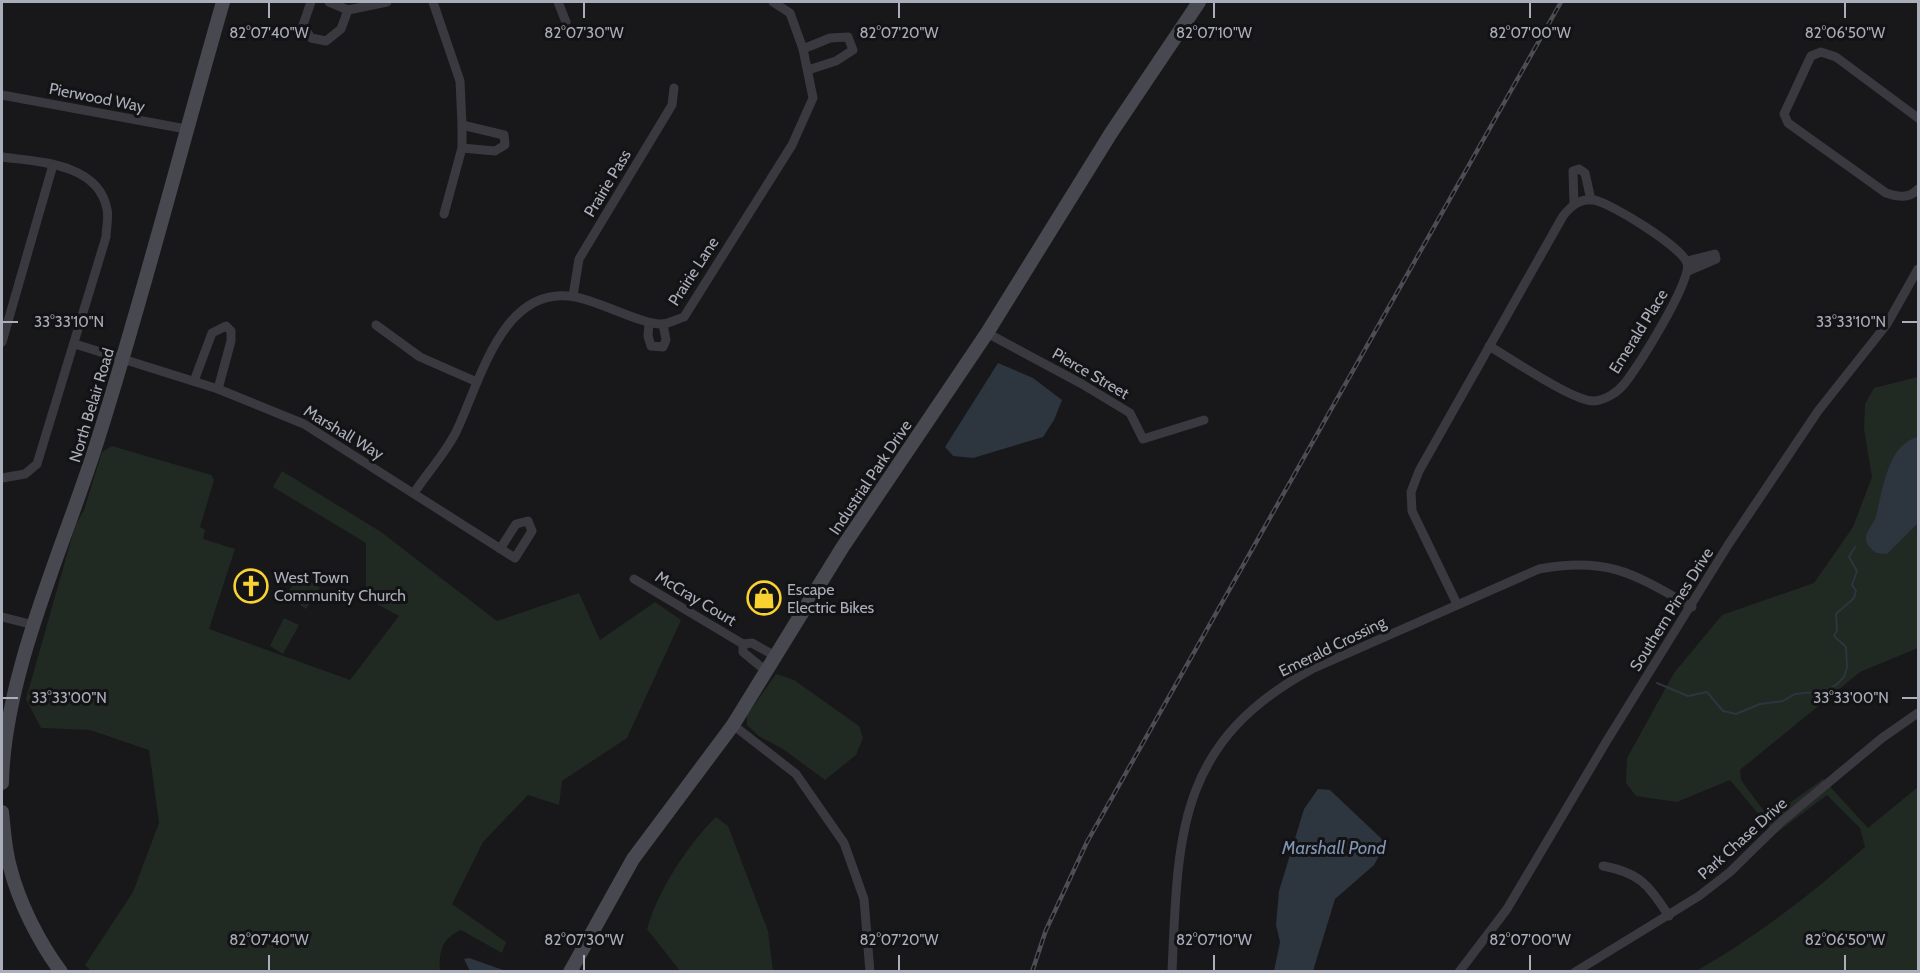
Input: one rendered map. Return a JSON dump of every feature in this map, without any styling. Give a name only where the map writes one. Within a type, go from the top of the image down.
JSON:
[{"type":"street","name":"North Belair Road","points":[[2,783],[2,757],[34,625],[86,477],[123,361],[223,2]]},
{"type":"street","points":[[311,2],[303,25],[311,38],[326,41],[341,28],[348,10]]},
{"type":"street","points":[[329,2],[348,10],[387,2]]},
{"type":"street","points":[[433,2],[460,81],[462,148],[444,214]]},
{"type":"street","points":[[558,2],[566,22]]},
{"type":"street","name":"Prairie Lane","points":[[414,493],[455,434],[501,332],[537,299],[573,296],[618,310],[649,323],[663,324],[684,317],[792,145],[813,98],[803,49],[790,13],[773,2]]},
{"type":"street","name":"Industrial Park Drive","points":[[570,972],[633,859],[733,725],[842,548],[987,333],[1111,133],[1200,2]]},
{"type":"street","points":[[803,49],[830,38],[848,37],[853,50],[836,61],[808,70]]},
{"type":"street","points":[[1918,118],[1836,57],[1821,52],[1811,56],[1784,114],[1788,123],[1886,193],[1901,198],[1914,194],[1918,189]]},
{"type":"street","name":"Prairie Pass","points":[[573,296],[579,259],[672,105],[674,88]]},
{"type":"street","name":"Pierwood Way","points":[[2,95],[186,129]]},
{"type":"street","points":[[462,125],[504,135],[505,145],[495,151],[462,148]]},
{"type":"street","points":[[2,157],[53,165],[84,175],[101,191],[108,210],[106,237],[38,464],[25,474],[2,478]]},
{"type":"street","points":[[2,342],[53,165]]},
{"type":"street","points":[[1457,604],[1412,511],[1411,492],[1419,471],[1563,216],[1574,204],[1591,200],[1585,173],[1579,170],[1573,171],[1574,204]]},
{"type":"street","name":"Emerald Place","points":[[1489,346],[1576,396],[1594,401],[1611,396],[1624,384],[1677,300],[1688,266],[1673,248],[1636,222],[1608,205],[1591,200]]},
{"type":"street","name":"Southern Pines Drive","points":[[1459,972],[1507,909],[1606,742],[1692,607],[1728,545],[1818,411],[1887,324],[1918,269]]},
{"type":"street","points":[[2,300],[13,303]]},
{"type":"street","points":[[649,323],[648,336],[651,346],[663,347],[666,340],[663,324]]},
{"type":"street","points":[[376,325],[420,357],[477,382]]},
{"type":"street","points":[[194,381],[212,333],[226,326],[231,331],[231,341],[218,389]]},
{"type":"street","name":"Pierce Street","points":[[987,333],[1082,384],[1130,413],[1143,439],[1204,420]]},
{"type":"street","name":"Marshall Way","points":[[75,344],[123,361],[218,389],[304,424],[500,549]]},
{"type":"street","name":"Emerald Crossing","points":[[1172,972],[1177,866],[1186,816],[1203,773],[1228,732],[1254,706],[1284,685],[1457,604],[1539,569],[1572,563],[1602,566],[1637,576],[1692,607]]},
{"type":"street","name":"McCray Court","points":[[634,579],[743,644],[752,643],[775,657]]},
{"type":"street","points":[[2,617],[34,625]]},
{"type":"street","name":"McCray Court","points":[[743,644],[743,652],[766,671]]},
{"type":"street","name":"Park Chase Drive","points":[[1575,972],[1669,916],[1730,872],[1781,822],[1882,738],[1918,713]]},
{"type":"street","points":[[733,725],[796,774],[844,843],[864,899],[870,972]]},
{"type":"street","points":[[2,812],[6,869],[50,956],[62,972]]},
{"type":"street","points":[[1603,866],[1626,870],[1650,887],[1669,916]]},
{"type":"shaded area","points":[[1918,377],[1918,648],[1860,672],[1740,770],[1741,780],[1769,818],[1823,779],[1868,828],[1918,787],[1918,971],[1696,971],[1741,944],[1784,914],[1865,847],[1860,828],[1827,795],[1775,834],[1730,780],[1677,802],[1636,796],[1626,783],[1627,758],[1674,673],[1722,615],[1814,583],[1853,527],[1872,477],[1864,429],[1865,404],[1874,388]]},
{"type":"shaded area","points":[[112,446],[211,475],[214,480],[200,527],[205,530],[203,539],[235,549],[209,629],[350,680],[399,616],[366,598],[366,543],[273,487],[282,471],[381,532],[497,621],[579,593],[600,640],[655,602],[681,620],[627,738],[562,781],[559,805],[528,795],[483,842],[452,904],[506,942],[502,953],[461,930],[445,942],[440,958],[440,971],[91,971],[85,965],[133,892],[159,823],[149,750],[90,730],[41,728],[26,699],[75,526],[84,510],[102,452]]},
{"type":"shaded area","points":[[300,574],[320,588],[306,609],[286,595]]},
{"type":"shaded area","points":[[284,618],[299,625],[283,654],[270,646]]},
{"type":"shaded area","points":[[776,674],[794,680],[859,726],[863,738],[856,755],[825,780],[783,749],[759,736],[747,725],[747,715]]},
{"type":"shaded area","points":[[716,817],[728,826],[768,931],[773,971],[680,971],[647,929],[658,900],[675,869],[705,828]]},
{"type":"water","points":[[998,363],[1033,378],[1062,400],[1054,420],[1043,437],[973,458],[953,456],[945,447]]},
{"type":"water","points":[[1918,437],[1918,523],[1887,554],[1876,553],[1868,545],[1866,535],[1876,516],[1888,470],[1899,449],[1908,441]]},
{"type":"water","name":"Marshall Pond","points":[[1318,789],[1330,790],[1386,843],[1374,865],[1335,899],[1313,971],[1274,971],[1280,942],[1276,925],[1279,891],[1304,809]]},
{"type":"water","points":[[469,958],[506,971],[470,971],[464,959]]},
{"type":"waterway","points":[[1657,683],[1688,696],[1707,692],[1723,711],[1736,714],[1760,704],[1783,701],[1795,694],[1825,691],[1836,685],[1844,677],[1847,667],[1846,647],[1834,636],[1837,630],[1836,614],[1854,598],[1856,591],[1852,585],[1857,571],[1849,557],[1855,547]]},
{"type":"railway","points":[[1032,972],[1046,930],[1087,842],[1561,2]]},
{"type":"place","name":"West Town Community Church","points":[[251,586]]},
{"type":"place","name":"Escape Electric Bikes","points":[[764,598]]}]
